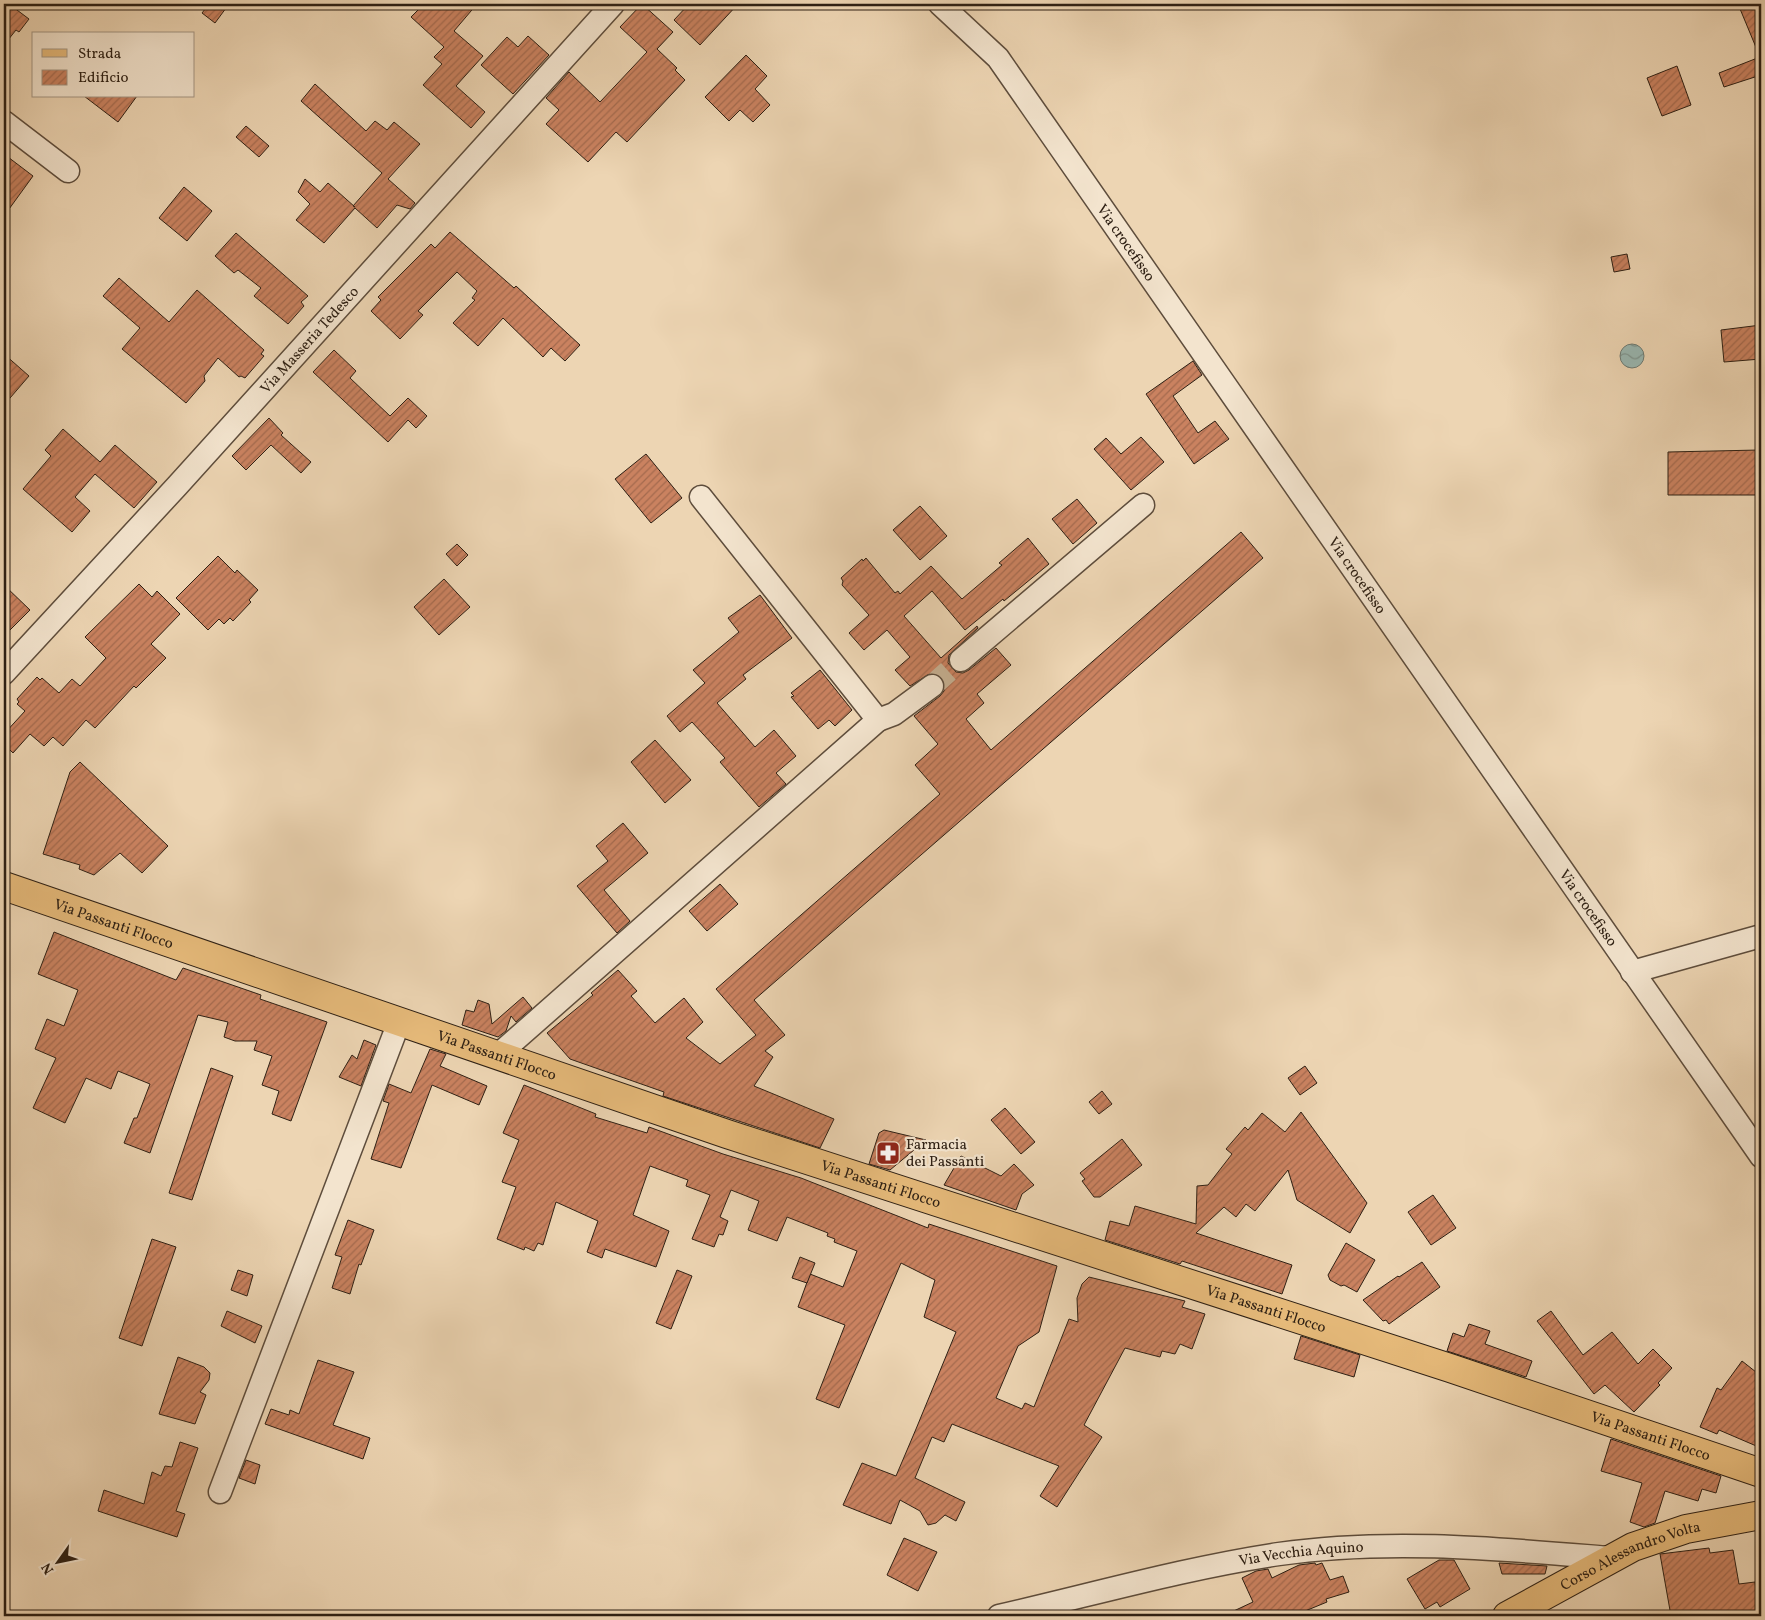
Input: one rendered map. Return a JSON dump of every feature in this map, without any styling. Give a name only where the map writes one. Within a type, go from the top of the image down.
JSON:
[{"type":"main road","name":"Via Passanti Flocco","points":[[4,886],[727,1134],[1450,1368],[1761,1473]]},
{"type":"main road","name":"Corso Alessandro Volta","points":[[1507,1616],[1610,1558],[1640,1544],[1686,1529],[1761,1515]]},
{"type":"street","name":"Via Masseria Tedesco","points":[[4,674],[177,486],[613,4]]},
{"type":"street","name":"Via crocefisso","points":[[940,4],[998,58],[1761,1156]]},
{"type":"street","points":[[4,122],[68,171]]},
{"type":"street","points":[[701,497],[878,720]]},
{"type":"street","points":[[961,660],[1143,505]]},
{"type":"street","points":[[498,1055],[878,720],[894,714],[932,686]]},
{"type":"street","points":[[1632,972],[1761,936]]},
{"type":"street","points":[[220,1492],[399,1022]]},
{"type":"street","name":"Via Vecchia Aquino","points":[[999,1616],[1212,1567],[1280,1554],[1364,1547],[1447,1546],[1610,1558]]},
{"type":"water","points":[[1632,344],[1640,348],[1644,356],[1640,364],[1632,368],[1624,364],[1620,356],[1624,348]]},
{"type":"building","points":[[4,4],[9,4],[29,19],[19,32],[16,30],[4,45]]},
{"type":"building","points":[[209,4],[229,4],[215,23],[202,13]]},
{"type":"building","points":[[424,4],[477,4],[454,31],[483,56],[456,86],[485,112],[471,128],[423,85],[442,64],[434,57],[444,47],[411,17]]},
{"type":"building","points":[[642,4],[673,32],[657,49],[677,68],[675,70],[685,80],[627,142],[616,132],[588,162],[546,124],[559,110],[546,98],[569,72],[600,102],[647,52],[620,27]]},
{"type":"building","points":[[689,4],[738,4],[700,45],[674,20]]},
{"type":"building","points":[[1738,4],[1761,4],[1761,75],[1724,87],[1719,73],[1760,57]]},
{"type":"building","points":[[528,36],[549,55],[513,94],[481,65],[507,37],[518,47]]},
{"type":"building","points":[[746,55],[767,76],[755,89],[770,105],[753,122],[740,110],[729,121],[705,97]]},
{"type":"building","points":[[1677,66],[1691,105],[1662,116],[1647,78]]},
{"type":"building","points":[[315,84],[366,131],[375,121],[387,130],[394,122],[420,144],[388,179],[415,203],[410,209],[397,205],[377,228],[355,208],[324,243],[296,220],[310,204],[298,192],[305,179],[320,192],[328,183],[353,206],[382,173],[301,101]]},
{"type":"building","points":[[87,98],[136,98],[118,122]]},
{"type":"building","points":[[246,126],[269,146],[259,157],[236,137]]},
{"type":"building","points":[[4,154],[33,176],[4,216]]},
{"type":"building","points":[[184,187],[212,211],[187,241],[159,218]]},
{"type":"building","points":[[450,232],[514,288],[516,286],[580,345],[565,361],[551,348],[543,357],[503,318],[478,346],[453,323],[475,300],[472,298],[477,291],[457,272],[418,311],[423,315],[400,339],[371,311],[381,300],[378,297],[431,244],[435,248]]},
{"type":"building","points":[[236,233],[308,296],[301,302],[304,306],[288,324],[254,296],[261,288],[238,270],[234,273],[215,256]]},
{"type":"building","points":[[1627,254],[1630,269],[1614,272],[1611,257]]},
{"type":"building","points":[[119,278],[169,322],[197,290],[264,350],[261,354],[264,356],[245,378],[239,377],[218,358],[204,376],[205,381],[186,403],[122,349],[140,328],[103,296]]},
{"type":"building","points":[[1761,325],[1761,359],[1724,362],[1721,330]]},
{"type":"building","points":[[334,350],[356,371],[350,378],[390,416],[408,398],[427,416],[416,428],[408,420],[388,442],[313,372]]},
{"type":"building","points":[[4,354],[29,376],[4,405]]},
{"type":"building","points":[[1193,361],[1202,375],[1173,396],[1198,433],[1215,421],[1229,439],[1194,464],[1146,394]]},
{"type":"building","points":[[269,418],[283,433],[281,435],[311,462],[301,473],[271,445],[246,470],[232,456]]},
{"type":"building","points":[[63,429],[100,462],[115,445],[157,482],[134,508],[95,474],[75,497],[90,511],[72,532],[23,489],[51,456],[45,450]]},
{"type":"building","points":[[1141,437],[1164,462],[1131,490],[1094,449],[1106,438],[1121,454]]},
{"type":"building","points":[[1759,450],[1761,495],[1668,495],[1668,452]]},
{"type":"building","points":[[646,454],[682,498],[651,523],[615,479]]},
{"type":"building","points":[[1077,499],[1097,523],[1073,544],[1052,519]]},
{"type":"building","points":[[920,506],[947,536],[920,560],[893,530]]},
{"type":"building","points":[[1241,532],[1263,558],[754,1000],[785,1035],[765,1051],[773,1057],[754,1086],[834,1119],[820,1148],[663,1096],[664,1092],[570,1059],[547,1033],[593,995],[591,993],[618,970],[637,991],[631,996],[655,1023],[684,998],[703,1022],[686,1038],[720,1064],[756,1035],[716,989],[940,794],[915,765],[938,744],[914,716],[940,696],[944,691],[945,684],[938,674],[931,673],[910,686],[895,670],[910,657],[887,630],[864,650],[849,633],[869,615],[842,585],[843,581],[841,578],[862,559],[863,561],[866,558],[895,593],[898,591],[900,594],[931,566],[962,599],[1002,565],[999,563],[1028,538],[1049,564],[965,630],[932,591],[904,616],[941,658],[977,626],[978,628],[949,655],[948,663],[956,672],[963,673],[969,670],[996,648],[1011,665],[977,694],[984,703],[966,719],[991,750]]},
{"type":"building","points":[[457,544],[468,555],[457,566],[446,554]]},
{"type":"building","points":[[218,556],[235,573],[237,570],[258,590],[249,600],[251,602],[233,621],[230,618],[224,624],[219,619],[208,630],[176,598]]},
{"type":"building","points":[[444,579],[470,607],[439,635],[414,607]]},
{"type":"building","points":[[139,584],[152,597],[157,591],[180,614],[151,644],[166,658],[136,688],[134,686],[95,728],[86,720],[63,746],[53,737],[44,746],[30,734],[13,753],[4,744],[4,734],[25,711],[17,704],[19,702],[17,699],[37,677],[40,680],[42,678],[59,693],[72,679],[80,686],[106,658],[85,637]]},
{"type":"building","points":[[4,585],[30,610],[4,636]]},
{"type":"building","points":[[760,595],[792,638],[743,675],[746,679],[717,703],[755,747],[774,730],[796,756],[776,773],[786,784],[759,807],[720,762],[725,758],[692,722],[680,732],[667,716],[705,683],[693,670],[739,632],[728,618]]},
{"type":"building","points":[[820,670],[852,710],[835,726],[829,720],[818,729],[791,697],[794,696],[791,693]]},
{"type":"building","points":[[655,740],[691,780],[665,803],[631,762]]},
{"type":"building","points":[[80,762],[168,846],[142,873],[120,853],[94,875],[79,869],[80,865],[43,854],[70,772]]},
{"type":"building","points":[[623,823],[648,853],[604,890],[630,921],[617,933],[577,886],[608,861],[596,846]]},
{"type":"building","points":[[720,884],[738,904],[707,931],[689,911]]},
{"type":"building","points":[[54,932],[176,980],[183,968],[261,995],[260,999],[327,1022],[291,1121],[272,1114],[279,1091],[262,1085],[272,1056],[254,1050],[257,1041],[235,1041],[224,1037],[228,1022],[198,1015],[150,1153],[124,1143],[134,1118],[137,1118],[150,1084],[118,1071],[111,1089],[86,1078],[65,1123],[33,1108],[56,1058],[35,1049],[47,1019],[64,1026],[78,990],[38,974]]},
{"type":"building","points":[[523,997],[532,1008],[516,1022],[511,1016],[506,1031],[498,1037],[462,1025],[466,1010],[474,1012],[478,1000],[489,1004],[492,1024]]},
{"type":"building","points":[[364,1040],[376,1045],[361,1086],[339,1077],[352,1055],[357,1059]]},
{"type":"building","points":[[430,1049],[446,1054],[440,1066],[487,1086],[479,1105],[432,1085],[401,1168],[371,1159],[389,1103],[383,1101],[389,1084],[411,1093]]},
{"type":"building","points":[[1305,1066],[1317,1083],[1300,1095],[1288,1078]]},
{"type":"building","points":[[211,1068],[233,1076],[192,1200],[169,1193]]},
{"type":"building","points":[[524,1085],[596,1114],[595,1117],[647,1133],[649,1127],[723,1154],[801,1178],[928,1228],[929,1224],[1057,1266],[1039,1332],[1018,1346],[996,1398],[1022,1409],[1025,1403],[1034,1407],[1069,1319],[1078,1322],[1077,1298],[1082,1284],[1089,1277],[1185,1301],[1182,1307],[1205,1314],[1192,1349],[1180,1344],[1175,1354],[1162,1351],[1160,1357],[1125,1348],[1084,1425],[1102,1437],[1057,1507],[1040,1496],[1059,1466],[952,1424],[944,1442],[932,1437],[915,1478],[965,1502],[956,1521],[945,1515],[936,1523],[928,1525],[920,1511],[900,1500],[891,1524],[843,1505],[862,1463],[896,1476],[956,1332],[924,1317],[935,1280],[901,1263],[839,1408],[816,1399],[845,1325],[798,1307],[810,1274],[843,1287],[857,1251],[834,1242],[835,1239],[827,1236],[828,1233],[787,1217],[777,1241],[748,1230],[759,1201],[731,1190],[720,1217],[728,1221],[723,1235],[719,1234],[714,1247],[692,1239],[710,1195],[686,1186],[688,1180],[650,1166],[633,1215],[669,1231],[656,1267],[605,1249],[602,1258],[587,1252],[598,1221],[556,1202],[543,1245],[538,1243],[534,1251],[525,1247],[524,1250],[497,1239],[516,1187],[502,1182],[519,1140],[503,1133]]},
{"type":"building","points":[[1102,1091],[1112,1104],[1099,1114],[1089,1102]]},
{"type":"building","points":[[1005,1108],[1035,1142],[1021,1154],[991,1120]]},
{"type":"building","points":[[1301,1112],[1367,1203],[1350,1233],[1297,1200],[1288,1170],[1255,1211],[1246,1204],[1236,1217],[1224,1207],[1196,1233],[1292,1265],[1282,1294],[1182,1261],[1180,1264],[1105,1240],[1110,1221],[1129,1226],[1135,1206],[1196,1224],[1197,1186],[1208,1185],[1232,1154],[1226,1149],[1245,1127],[1248,1130],[1262,1113],[1285,1132]]},
{"type":"building","points":[[884,1130],[926,1140],[890,1170],[869,1164],[879,1133]]},
{"type":"building","points":[[1122,1139],[1142,1165],[1100,1197],[1094,1197],[1082,1181],[1085,1179],[1080,1173]]},
{"type":"building","points":[[961,1156],[1001,1176],[1014,1164],[1034,1185],[1022,1194],[1016,1210],[944,1185]]},
{"type":"building","points":[[1433,1195],[1456,1228],[1431,1245],[1408,1212]]},
{"type":"building","points":[[348,1220],[374,1230],[361,1265],[359,1264],[350,1294],[332,1288],[342,1257],[335,1255]]},
{"type":"building","points":[[152,1239],[176,1247],[142,1346],[119,1338]]},
{"type":"building","points":[[1346,1243],[1375,1260],[1357,1292],[1330,1280],[1328,1275]]},
{"type":"building","points":[[800,1257],[815,1263],[807,1283],[792,1278]]},
{"type":"building","points":[[1422,1262],[1440,1287],[1389,1324],[1386,1320],[1383,1321],[1363,1300]]},
{"type":"building","points":[[238,1270],[253,1275],[247,1296],[231,1290]]},
{"type":"building","points":[[677,1270],[692,1276],[671,1329],[656,1323]]},
{"type":"building","points":[[227,1311],[262,1326],[255,1343],[221,1326]]},
{"type":"building","points":[[1551,1311],[1583,1355],[1612,1332],[1638,1364],[1653,1349],[1672,1368],[1658,1383],[1660,1385],[1634,1412],[1605,1385],[1594,1394],[1537,1321]]},
{"type":"building","points":[[1469,1324],[1490,1331],[1485,1344],[1532,1361],[1526,1377],[1447,1351],[1453,1333],[1464,1337]]},
{"type":"building","points":[[1301,1336],[1360,1355],[1354,1377],[1294,1359]]},
{"type":"building","points":[[178,1357],[204,1367],[210,1373],[209,1380],[200,1392],[206,1395],[195,1424],[159,1414]]},
{"type":"building","points":[[318,1360],[354,1372],[333,1425],[370,1438],[363,1459],[265,1424],[271,1409],[289,1415],[290,1410],[299,1414]]},
{"type":"building","points":[[1742,1361],[1761,1376],[1761,1448],[1719,1430],[1717,1434],[1700,1427],[1717,1388],[1721,1390]]},
{"type":"building","points":[[1611,1439],[1721,1476],[1716,1493],[1702,1489],[1698,1501],[1665,1491],[1655,1523],[1644,1527],[1630,1522],[1642,1483],[1601,1471]]},
{"type":"building","points":[[180,1442],[198,1448],[176,1511],[185,1514],[177,1537],[98,1511],[104,1490],[144,1504],[152,1472],[161,1476],[165,1466],[172,1467]]},
{"type":"building","points":[[246,1460],[260,1465],[255,1484],[239,1478]]},
{"type":"building","points":[[904,1538],[937,1552],[918,1591],[887,1575]]},
{"type":"building","points":[[1709,1548],[1710,1553],[1733,1550],[1739,1584],[1755,1582],[1759,1616],[1671,1616],[1660,1554]]},
{"type":"building","points":[[1439,1560],[1454,1560],[1470,1589],[1440,1607],[1437,1602],[1425,1609],[1407,1579]]},
{"type":"building","points":[[1315,1563],[1316,1565],[1322,1563],[1330,1580],[1343,1576],[1349,1592],[1326,1599],[1327,1602],[1293,1616],[1223,1616],[1253,1602],[1242,1578],[1256,1571],[1268,1569],[1272,1578],[1299,1565]]},
{"type":"building","points":[[1499,1563],[1547,1566],[1545,1574],[1502,1574]]},
{"type":"tunnel","points":[[932,686],[961,660]]},
{"type":"place","name":"Farmacia dei Passanti","points":[[888,1153]]}]
